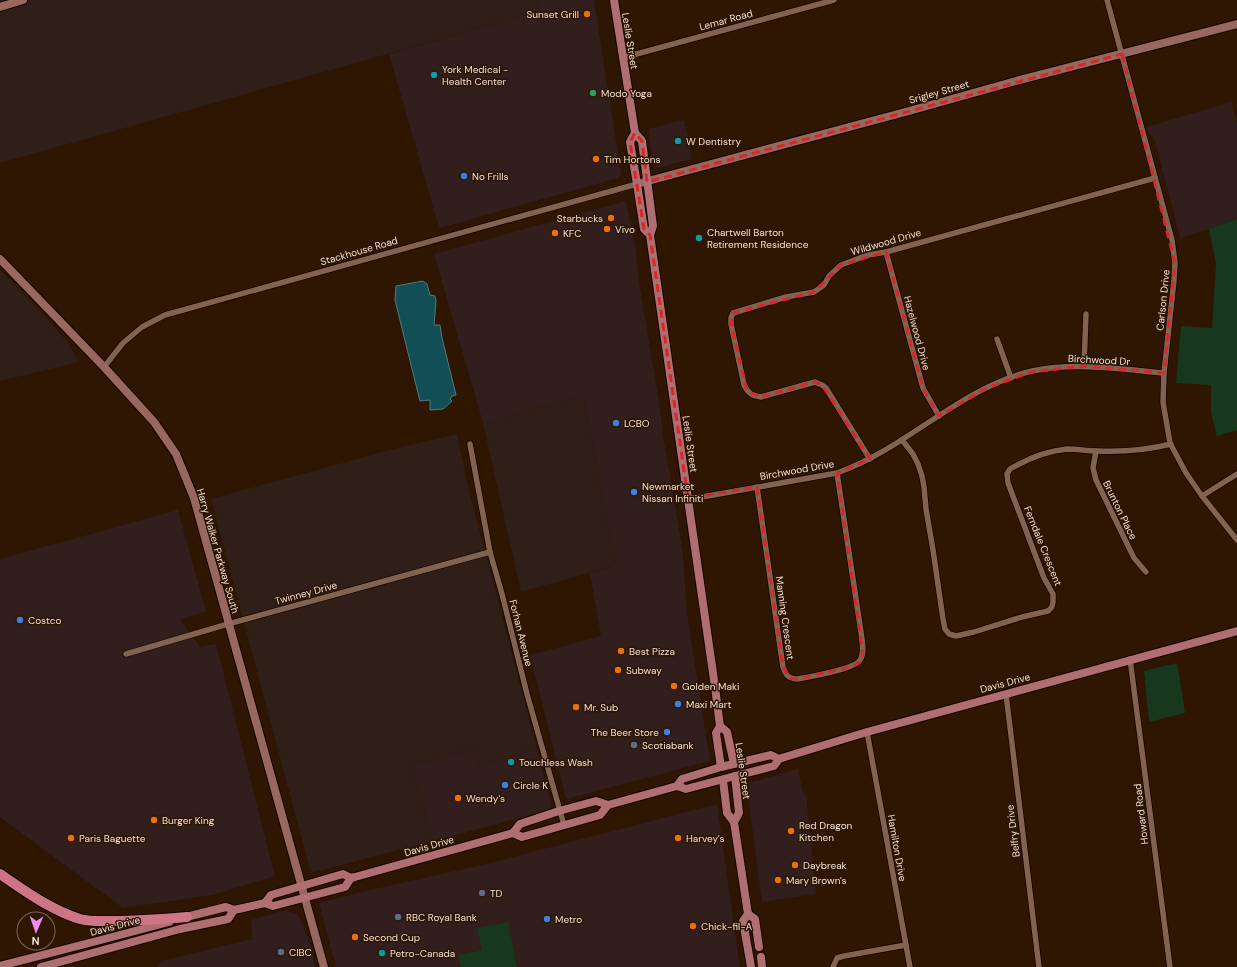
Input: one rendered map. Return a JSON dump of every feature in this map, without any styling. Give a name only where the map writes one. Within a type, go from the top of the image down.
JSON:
[{"type":"highway","points":[[0,874],[38,900],[81,919],[100,921],[132,921],[187,917]]},
{"type":"main road","name":"Leslie Street","points":[[614,0],[635,133],[642,141],[653,226],[650,235],[720,726],[716,734],[721,767]]},
{"type":"main road","name":"Leslie Street","points":[[635,133],[630,142],[644,228],[650,235]]},
{"type":"main road","name":"Davis Drive","points":[[677,786],[682,779],[721,767],[771,755],[780,758],[867,732],[1237,631]]},
{"type":"main road","name":"Leslie Street","points":[[720,726],[727,732],[734,764]]},
{"type":"main road","name":"Davis Drive","points":[[513,832],[522,837],[600,816],[608,806],[677,786],[686,789],[774,766],[780,758]]},
{"type":"main road","name":"Leslie Street","points":[[734,822],[739,814],[735,776]]},
{"type":"main road","name":"Leslie Street","points":[[723,780],[727,813],[734,822],[748,914],[744,921],[751,967]]},
{"type":"main road","name":"Davis Drive","points":[[0,966],[226,907],[234,910],[265,903],[273,906],[305,898],[345,887],[351,878],[513,832],[520,824],[559,811],[596,801],[608,806]]},
{"type":"main road","name":"Davis Drive","points":[[265,903],[271,895],[343,874],[351,878]]},
{"type":"main road","name":"Davis Drive","points":[[41,967],[180,929],[228,919],[234,910]]},
{"type":"main road","name":"Leslie Street","points":[[748,914],[755,919],[759,948]]},
{"type":"main road","name":"Leslie Street","points":[[760,957],[762,967]]},
{"type":"street","points":[[0,6],[23,0]]},
{"type":"street","name":"Lemar Road","points":[[622,58],[834,0]]},
{"type":"street","name":"Carlson Drive","points":[[1107,0],[1172,240],[1175,263],[1164,373],[1163,402],[1171,444],[1186,473],[1237,540]]},
{"type":"street","name":"Srigley Street","points":[[638,184],[1016,81],[1237,24]]},
{"type":"street","name":"Wildwood Drive","points":[[870,458],[822,384],[815,382],[761,397],[749,393],[744,386],[734,338],[731,318],[733,313],[786,297],[814,292],[824,285],[830,276],[841,265],[868,255],[886,252],[1155,178]]},
{"type":"street","name":"Stackhouse Road","points":[[104,367],[123,343],[142,327],[165,315],[638,184]]},
{"type":"street","name":"Hazelwood Drive","points":[[886,252],[923,388],[939,416]]},
{"type":"street","name":"Harry Walker Parkway South","points":[[0,258],[104,367],[154,422],[176,454],[194,498],[324,967]]},
{"type":"street","points":[[1084,366],[1086,314]]},
{"type":"street","points":[[902,440],[963,401],[987,388],[1011,378],[997,339]]},
{"type":"street","name":"Birchwood Dr","points":[[1011,378],[1055,367],[1084,366],[1164,373]]},
{"type":"street","name":"Birchwood Drive","points":[[688,498],[702,497],[837,473],[853,467],[902,440]]},
{"type":"street","name":"Ferndale Crescent","points":[[902,440],[913,454],[922,476],[945,630],[949,634],[956,636],[1048,611],[1054,602],[1053,594],[1044,578],[1008,483],[1007,474],[1010,469],[1045,453],[1066,449],[1132,451],[1171,444]]},
{"type":"street","name":"Forhan Avenue","points":[[470,444],[490,552],[564,825]]},
{"type":"street","name":"Brunton Place","points":[[1096,451],[1093,468],[1096,480],[1134,558],[1146,572]]},
{"type":"street","name":"Manning Crescent","points":[[756,487],[783,667],[785,675],[790,678],[797,679],[850,667],[860,662],[863,654],[837,473]]},
{"type":"street","points":[[1202,496],[1237,474]]},
{"type":"street","name":"Twinney Drive","points":[[126,654],[228,624],[490,552]]},
{"type":"street","name":"Howard Road","points":[[1130,659],[1170,967]]},
{"type":"street","name":"Belfry Drive","points":[[1006,694],[1039,967]]},
{"type":"street","name":"Hamilton Drive","points":[[867,732],[910,967]]},
{"type":"street","name":"Leslie Street","points":[[734,764],[735,776]]},
{"type":"street","name":"Leslie Street","points":[[721,767],[723,780]]},
{"type":"street","points":[[833,967],[837,958],[906,945]]},
{"type":"street","name":"Leslie Street","points":[[759,948],[760,957]]},
{"type":"highlighted area","points":[[1122,54],[1175,263],[1164,373],[1084,366],[1031,372],[987,388],[939,416],[923,388],[886,252],[841,265],[814,292],[733,313],[731,324],[747,391],[761,397],[815,382],[822,385],[870,459],[837,473],[863,654],[860,662],[850,667],[797,679],[790,678],[783,667],[757,487],[688,498],[650,235],[644,229],[630,142],[635,133],[642,141],[647,182]]},
{"type":"shaded area","points":[[0,0],[537,0],[540,11],[0,163]]},
{"type":"shaded area","points":[[537,0],[594,0],[621,173],[618,178],[439,228],[389,54],[540,11]]},
{"type":"shaded area","points":[[1231,102],[1237,124],[1237,219],[1184,237],[1181,241],[1154,138],[1149,133],[1147,127]]},
{"type":"shaded area","points":[[684,120],[692,159],[654,169],[648,129]]},
{"type":"shaded area","points":[[626,201],[636,251],[638,276],[683,553],[687,614],[710,761],[566,799],[530,655],[601,636],[590,573],[616,565],[583,395],[483,423],[434,254]]},
{"type":"shaded area","points":[[0,270],[45,316],[68,343],[79,362],[0,381]]},
{"type":"shaded area","points":[[583,394],[616,565],[521,592],[483,423]]},
{"type":"shaded area","points":[[457,434],[468,487],[537,749],[479,766],[474,749],[412,765],[432,841],[311,873],[211,499],[390,450]]},
{"type":"shaded area","points":[[178,510],[206,611],[181,620],[200,647],[216,644],[275,876],[213,895],[123,908],[0,817],[0,559]]},
{"type":"shaded area","points":[[474,749],[479,766],[537,749],[551,805],[549,809],[432,841],[412,765]]},
{"type":"shaded area","points":[[798,769],[803,792],[806,794],[816,894],[762,902],[747,789],[749,783]]},
{"type":"shaded area","points":[[717,804],[740,967],[507,967],[482,950],[458,955],[461,967],[336,967],[319,903],[490,863]]},
{"type":"shaded area","points":[[286,910],[297,914],[302,923],[311,946],[315,967],[158,967],[161,961],[252,939],[251,920]]},
{"type":"green space","points":[[1237,219],[1237,430],[1217,436],[1211,412],[1211,385],[1176,383],[1181,326],[1212,328],[1216,264],[1209,229]]},
{"type":"green space","points":[[1177,663],[1185,713],[1149,722],[1144,671]]},
{"type":"green space","points":[[508,922],[517,967],[461,967],[458,955],[482,950],[477,928]]},
{"type":"water","points":[[423,281],[427,284],[430,295],[435,296],[434,325],[440,325],[456,395],[452,396],[450,399],[452,401],[443,409],[430,410],[430,400],[420,401],[395,300],[396,286]]},
{"type":"place","name":"Sunset Grill","points":[[587,14]]},
{"type":"place","name":"York Medical - Health Center","points":[[434,75]]},
{"type":"place","name":"Modo Yoga","points":[[593,93]]},
{"type":"place","name":"W Dentistry","points":[[678,141]]},
{"type":"place","name":"Tim Hortons","points":[[596,159]]},
{"type":"place","name":"No Frills","points":[[464,176]]},
{"type":"place","name":"Starbucks","points":[[611,218]]},
{"type":"place","name":"Vivo","points":[[607,229]]},
{"type":"place","name":"KFC","points":[[555,233]]},
{"type":"place","name":"Chartwell Barton Retirement Residence","points":[[699,238]]},
{"type":"place","name":"LCBO","points":[[616,423]]},
{"type":"place","name":"Newmarket Nissan Infiniti","points":[[634,492]]},
{"type":"place","name":"Costco","points":[[20,620]]},
{"type":"place","name":"Best Pizza","points":[[621,651]]},
{"type":"place","name":"Subway","points":[[618,670]]},
{"type":"place","name":"Golden Maki","points":[[674,686]]},
{"type":"place","name":"Maxi Mart","points":[[678,704]]},
{"type":"place","name":"Mr. Sub","points":[[576,707]]},
{"type":"place","name":"The Beer Store","points":[[667,732]]},
{"type":"place","name":"Scotiabank","points":[[634,745]]},
{"type":"place","name":"Touchless Wash","points":[[511,762]]},
{"type":"place","name":"Circle K","points":[[505,785]]},
{"type":"place","name":"Wendy's","points":[[458,798]]},
{"type":"place","name":"Burger King","points":[[154,820]]},
{"type":"place","name":"Red Dragon Kitchen","points":[[791,831]]},
{"type":"place","name":"Paris Baguette","points":[[71,838]]},
{"type":"place","name":"Harvey's","points":[[678,838]]},
{"type":"place","name":"Daybreak","points":[[795,865]]},
{"type":"place","name":"Mary Brown's","points":[[778,880]]},
{"type":"place","name":"TD","points":[[482,893]]},
{"type":"place","name":"RBC Royal Bank","points":[[398,917]]},
{"type":"place","name":"Metro","points":[[547,919]]},
{"type":"place","name":"Chick-fil-A","points":[[693,926]]},
{"type":"place","name":"Second Cup","points":[[355,937]]},
{"type":"place","name":"CIBC","points":[[281,952]]},
{"type":"place","name":"Petro-Canada","points":[[382,953]]}]
